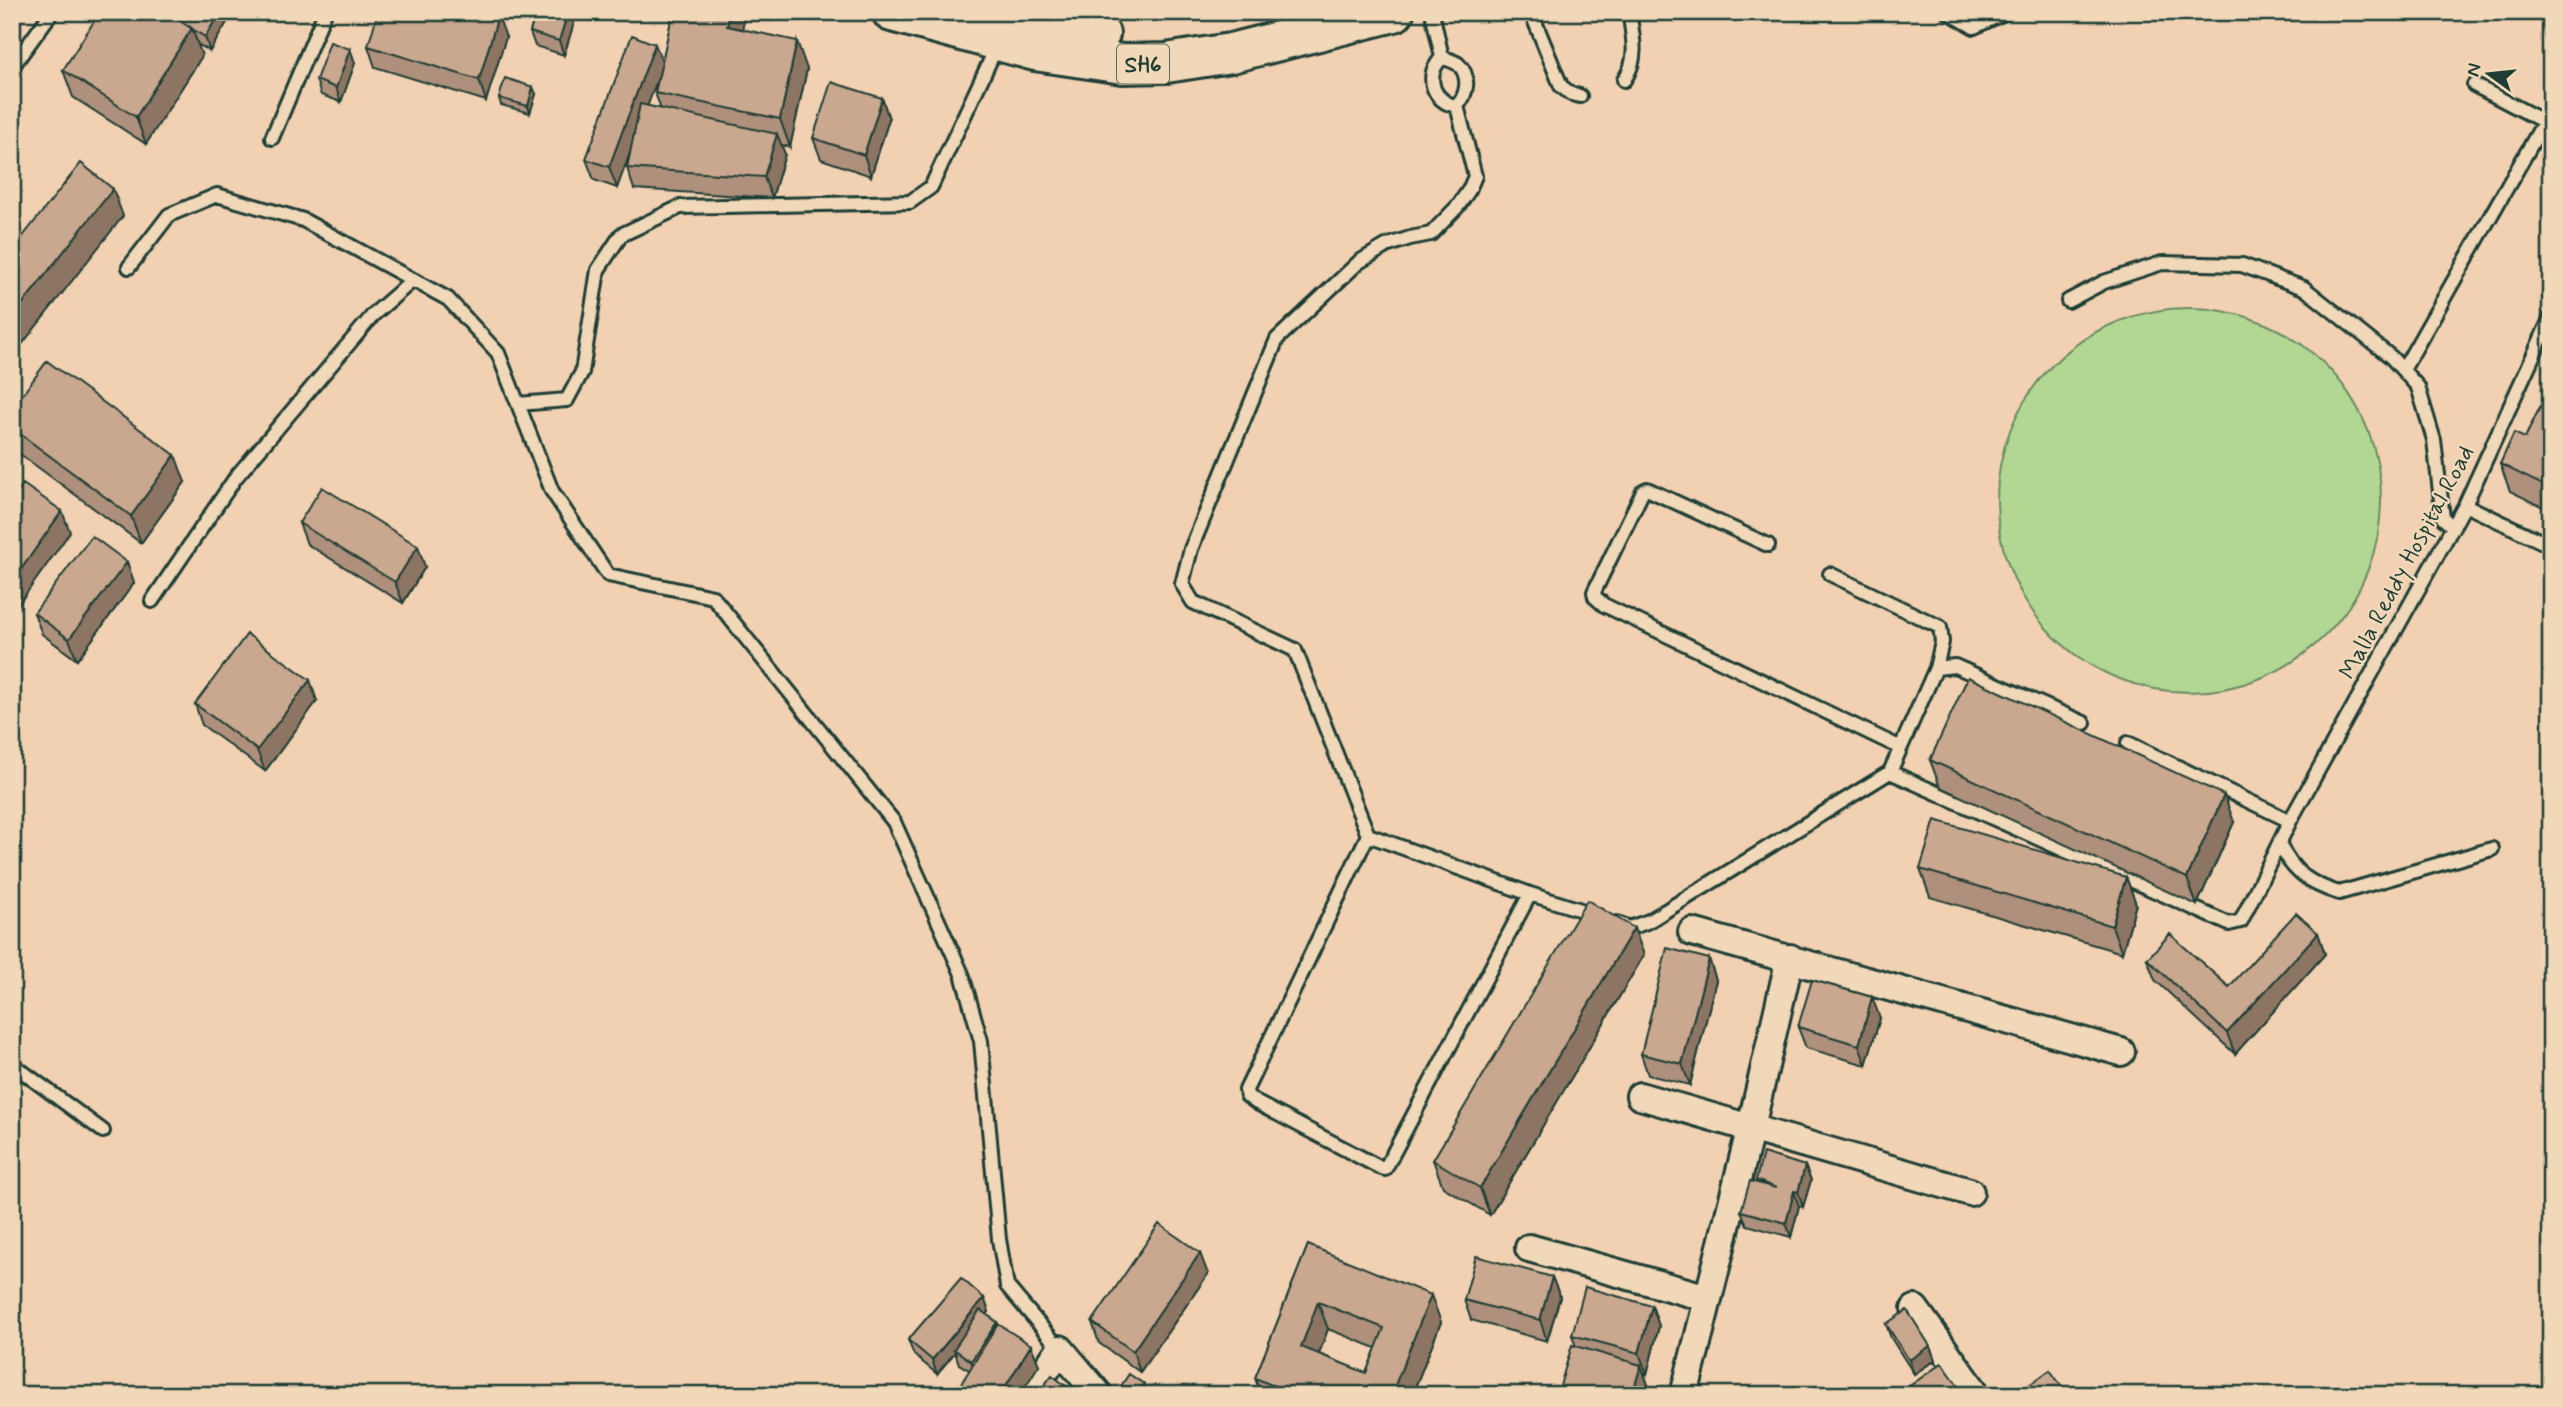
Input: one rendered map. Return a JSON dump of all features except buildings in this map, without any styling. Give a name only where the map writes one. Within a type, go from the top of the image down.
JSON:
[{"type":"main road","name":"SH6","points":[[892,12],[999,27],[1055,27],[1119,37],[1166,37],[1204,33],[1287,12]]},
{"type":"main road","name":"SH6","points":[[999,27],[1035,51],[1123,64],[1166,63],[1231,53],[1394,12]]},
{"type":"street","points":[[1692,932],[2121,1052]]},
{"type":"street","points":[[1684,1395],[1790,958]]},
{"type":"street","points":[[1640,1096],[1970,1192]]},
{"type":"street","points":[[1529,1248],[1708,1298]]},
{"type":"street","points":[[1915,1309],[1977,1395]]},
{"type":"street","points":[[1028,1395],[1060,1349],[1099,1395]]},
{"type":"lane","points":[[12,67],[52,12]]},
{"type":"lane","points":[[272,138],[325,12]]},
{"type":"lane","points":[[1432,12],[1442,57],[1433,71],[1433,80],[1439,99],[1447,105],[1457,106]]},
{"type":"lane","points":[[1531,12],[1561,86],[1571,94],[1580,96]]},
{"type":"lane","points":[[1624,80],[1632,70],[1635,57],[1629,12]]},
{"type":"lane","points":[[1948,12],[1974,27],[2006,12]]},
{"type":"lane","points":[[518,404],[567,400],[582,372],[598,270],[621,235],[680,207],[910,202],[931,187],[999,27]]},
{"type":"lane","points":[[1442,57],[1457,63],[1467,88],[1465,96],[1457,106]]},
{"type":"lane","points":[[2403,370],[2543,124],[2541,120],[2474,85]]},
{"type":"lane","points":[[1457,106],[1475,176],[1469,190],[1458,206],[1431,233],[1386,246],[1360,262],[1277,339],[1191,549],[1182,584],[1193,602],[1295,650],[1368,835],[1246,1090],[1247,1096],[1385,1169],[1530,894]]},
{"type":"lane","points":[[129,267],[169,215],[217,195],[303,220],[448,299],[498,353],[552,491],[608,575],[713,597],[894,822],[962,974],[981,1041],[999,1238],[1007,1286],[1060,1349]]},
{"type":"lane","points":[[2068,301],[2104,282],[2162,263],[2242,265],[2304,288],[2372,341],[2418,387],[2434,440],[2443,518],[2453,527]]},
{"type":"lane","points":[[152,601],[236,477],[374,314],[413,280]]},
{"type":"lane","name":"Malla Reddy Hospital Road","points":[[1890,772],[2229,924],[2241,921],[2290,821],[2465,505],[2551,317]]},
{"type":"lane","points":[[1768,545],[1647,489],[1643,491],[1594,592],[1595,597],[1604,605],[1899,747]]},
{"type":"lane","points":[[2465,505],[2551,546]]},
{"type":"lane","points":[[1368,835],[1630,928],[1649,921],[1890,772],[1936,668],[1942,642],[1940,627],[1830,574]]},
{"type":"lane","points":[[1936,668],[1955,666],[2084,723]]},
{"type":"lane","points":[[2128,743],[2290,821]]},
{"type":"lane","points":[[2280,845],[2287,859],[2305,878],[2317,887],[2339,893],[2492,849]]},
{"type":"lane","points":[[12,1065],[103,1131]]},
{"type":"green space","points":[[2189,308],[2226,312],[2262,323],[2296,340],[2325,364],[2349,393],[2373,444],[2381,500],[2377,537],[2366,573],[2349,607],[2325,636],[2296,660],[2245,684],[2189,692],[2152,688],[2116,677],[2082,660],[2053,636],[2029,607],[2005,556],[1997,500],[2001,463],[2012,427],[2029,393],[2053,364],[2082,340],[2133,316]]}]
